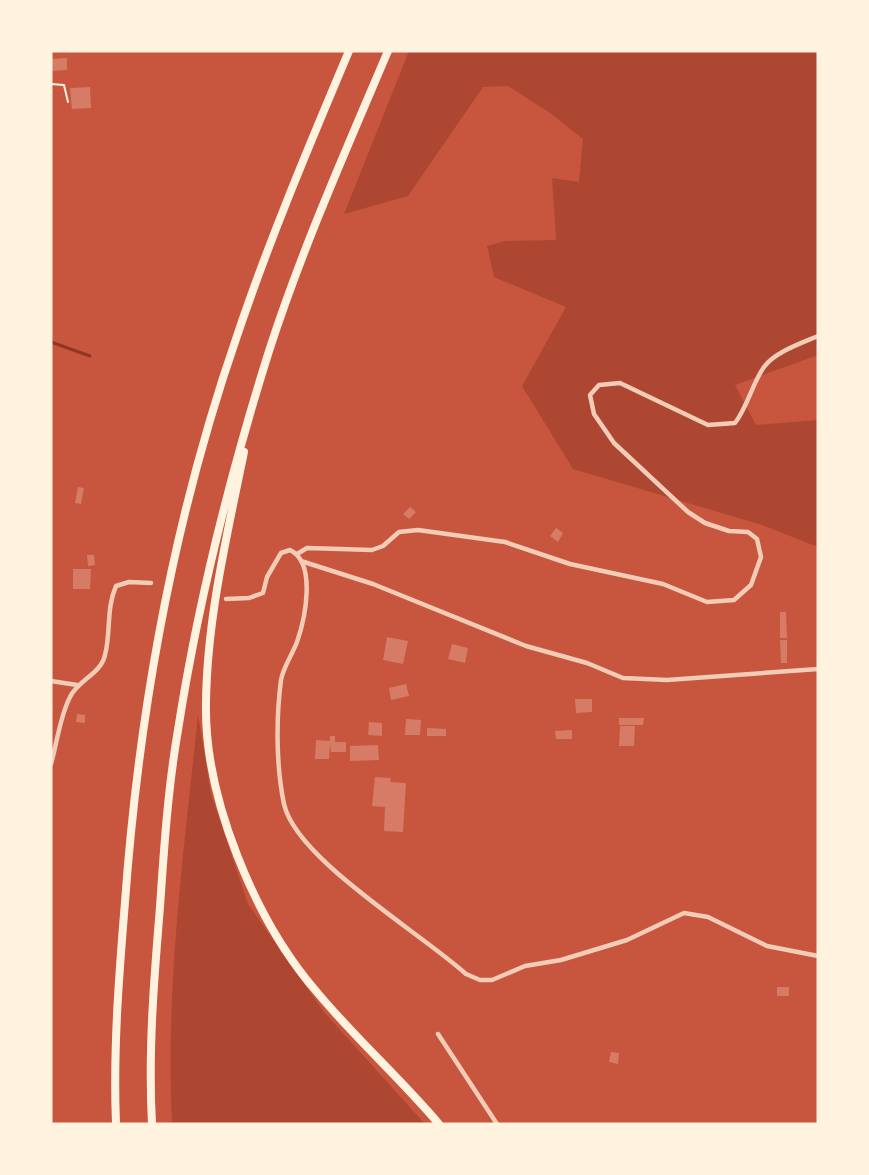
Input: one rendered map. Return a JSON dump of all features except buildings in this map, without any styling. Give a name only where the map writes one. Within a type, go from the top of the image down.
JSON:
[{"type":"highway","points":[[116,1124],[120,963],[129,841],[142,726],[164,609],[206,436],[236,338],[289,190],[349,51]]},
{"type":"highway","points":[[152,1124],[150,1095],[155,965],[177,731],[198,616],[218,531],[270,349],[322,203],[388,51]]},
{"type":"highway","points":[[270,349],[229,524],[209,645],[206,705],[210,750],[222,806],[238,860],[259,906],[285,950],[315,991],[440,1124]]},
{"type":"street","points":[[297,554],[307,548],[372,550],[383,546],[399,532],[418,530],[505,542],[570,564],[663,584],[707,602],[734,600],[751,585],[761,557],[757,539],[748,532],[729,531],[705,523],[687,512],[614,443],[594,414],[590,395],[599,385],[620,383],[708,425],[735,423],[744,411],[764,366],[791,348],[818,336]]},
{"type":"street","points":[[225,599],[249,598],[263,593],[267,577],[281,553],[290,550],[297,554],[306,572],[306,597],[297,641],[281,678],[280,698],[280,757],[284,804],[291,822],[316,855],[466,974],[480,980],[492,980],[525,966],[561,960],[627,940],[684,913],[708,917],[766,946],[818,956]]},
{"type":"street","points":[[301,561],[373,584],[526,646],[587,663],[623,678],[667,680],[818,669]]},
{"type":"street","points":[[51,764],[69,699],[77,685],[101,666],[105,656],[108,617],[116,586],[129,582],[151,583]]},
{"type":"street","points":[[51,681],[77,685]]},
{"type":"street","points":[[438,1034],[496,1124]]},
{"type":"path","points":[[51,84],[64,85],[68,102]]},
{"type":"shaded area","points":[[409,51],[818,51],[818,355],[735,385],[756,425],[818,420],[818,547],[762,525],[573,469],[522,386],[566,307],[494,277],[487,246],[505,241],[556,240],[552,178],[579,182],[583,139],[550,113],[508,86],[483,87],[408,196],[344,214]]},
{"type":"shaded area","points":[[198,715],[211,794],[248,904],[324,1012],[425,1124],[172,1124],[173,970]]},
{"type":"waterway","points":[[51,342],[90,356]]}]
